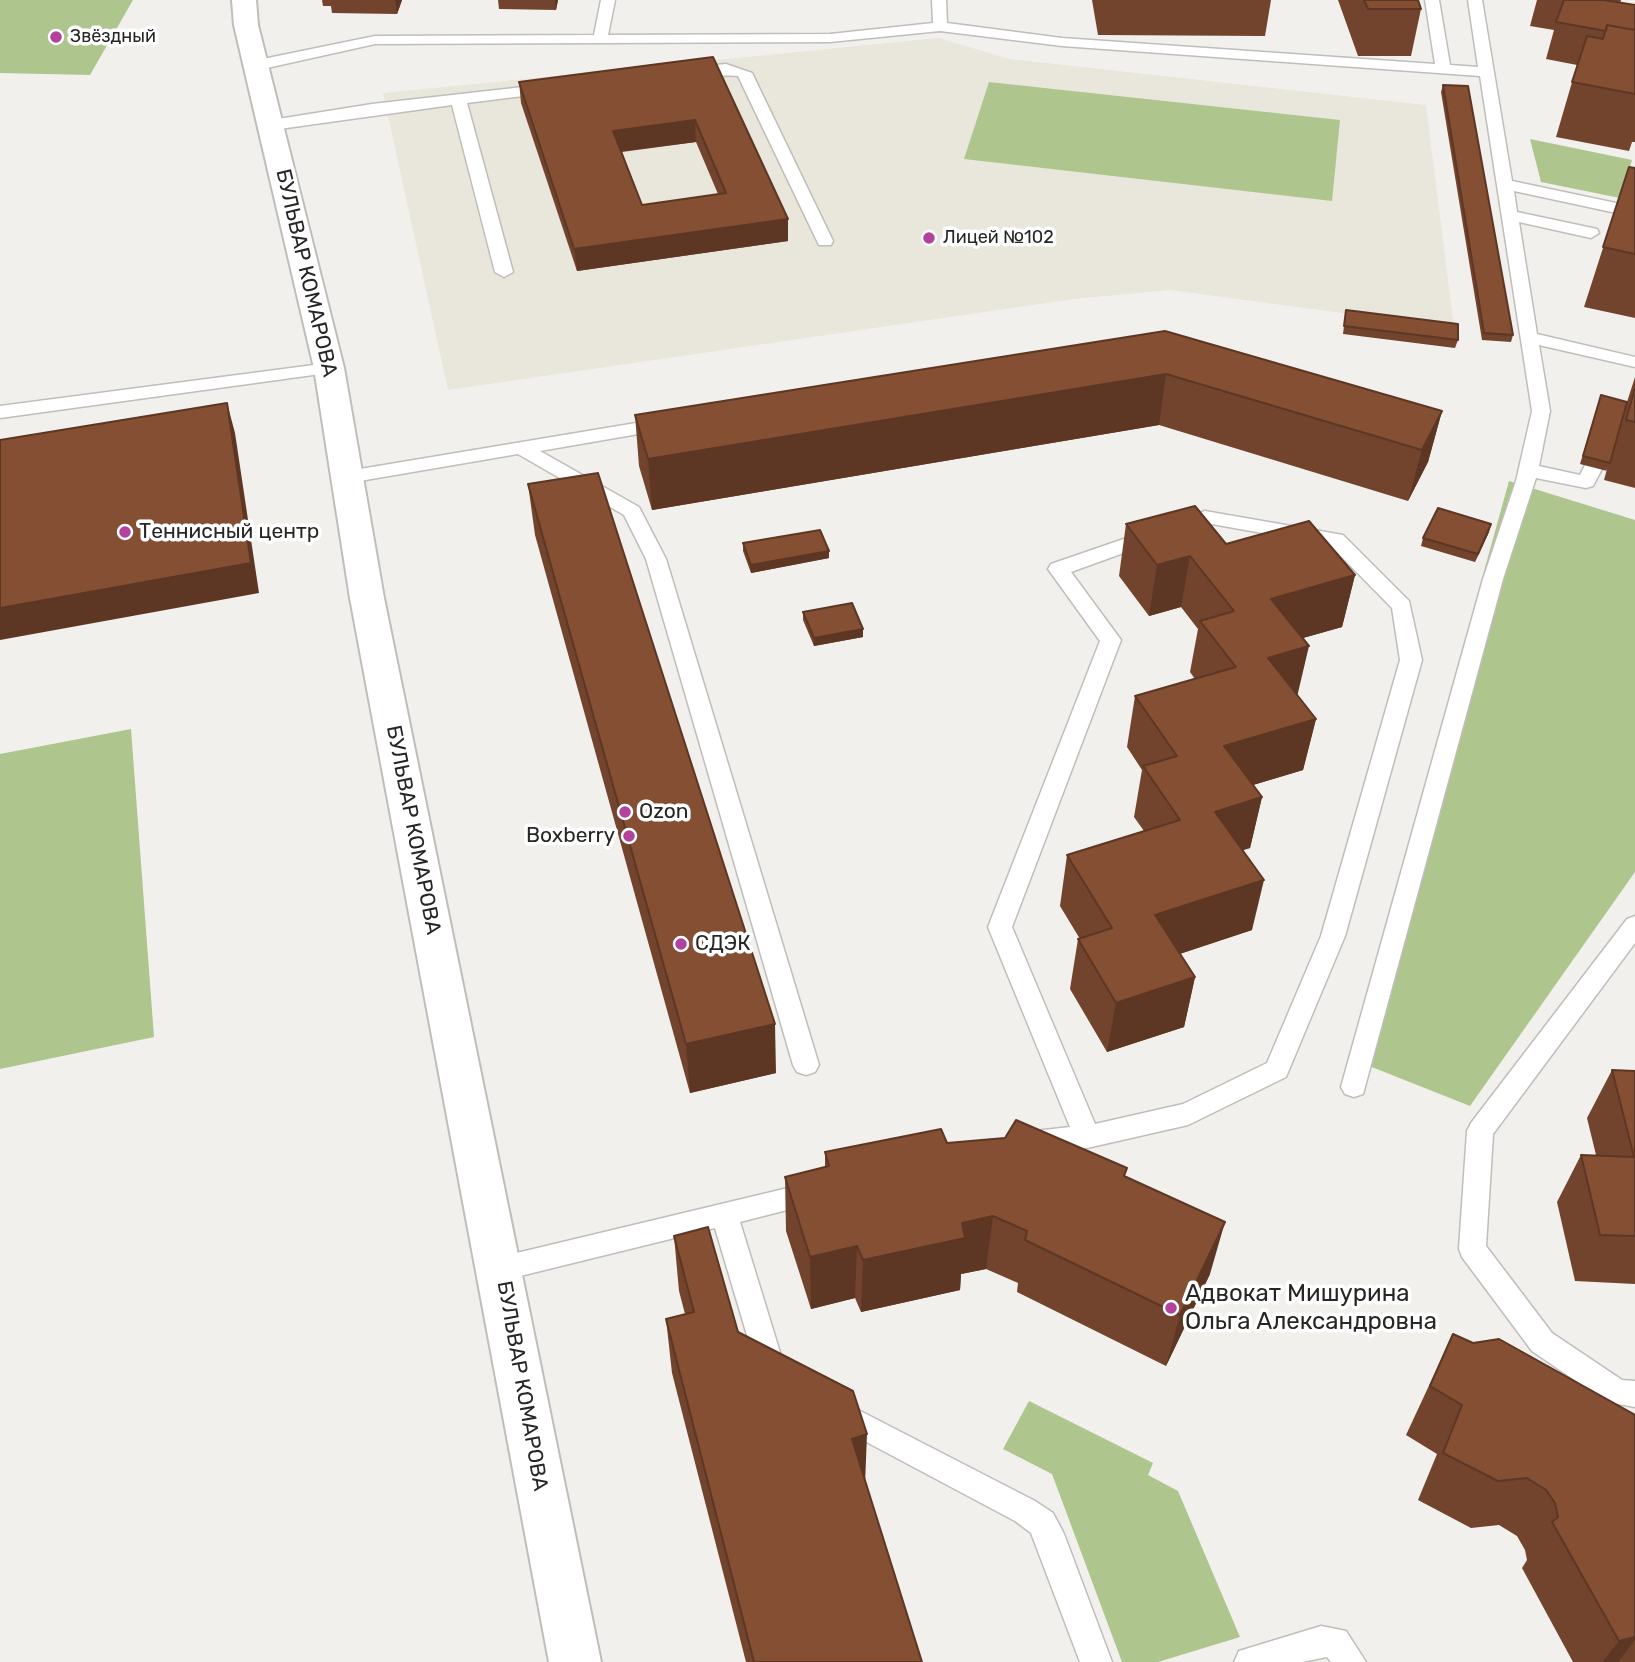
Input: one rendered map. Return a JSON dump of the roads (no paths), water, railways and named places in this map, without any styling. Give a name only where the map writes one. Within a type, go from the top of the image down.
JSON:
[{"type":"street","name":"БУЛЬВАР КОМАРОВА","points":[[244,0],[246,25],[258,65],[329,368],[370,611],[575,1662]]},
{"type":"lane","points":[[600,39],[608,0]]},
{"type":"lane","points":[[939,0],[940,27]]},
{"type":"lane","points":[[1432,0],[1443,69]]},
{"type":"lane","points":[[1354,1087],[1489,592],[1528,470],[1541,411],[1475,0]]},
{"type":"lane","points":[[258,65],[375,40],[830,38],[940,27],[1062,43],[1486,72]]},
{"type":"lane","points":[[672,75],[726,69],[744,73],[825,241]]},
{"type":"lane","points":[[272,124],[565,87]]},
{"type":"lane","points":[[458,99],[504,272]]},
{"type":"lane","points":[[1504,184],[1635,212]]},
{"type":"lane","points":[[1509,215],[1591,233]]},
{"type":"lane","points":[[1529,337],[1635,362]]},
{"type":"lane","points":[[0,412],[329,368]]},
{"type":"lane","points":[[348,477],[684,421]]},
{"type":"lane","points":[[521,448],[632,511],[656,559],[806,1065]]},
{"type":"lane","points":[[1528,470],[1579,482],[1589,480],[1593,467]]},
{"type":"lane","points":[[998,1147],[1024,1141],[1087,1137],[1188,1114],[1277,1070],[1333,936],[1411,660],[1402,606],[1336,540],[1205,517],[1058,569],[1111,640],[1000,927],[1087,1137]]},
{"type":"lane","points":[[1635,925],[1480,1131],[1472,1249],[1542,1342],[1617,1392],[1635,1394]]},
{"type":"lane","points":[[500,1269],[683,1238],[724,1214],[833,1188]]},
{"type":"lane","points":[[724,1214],[765,1358],[772,1374],[803,1394],[1025,1511],[1042,1523],[1053,1544],[1096,1662]]},
{"type":"lane","points":[[1250,1662],[1321,1641],[1335,1642],[1350,1662]]},
{"type":"place","name":"Звёздный","points":[[56,37]]},
{"type":"place","name":"Лицей №102","points":[[929,238]]},
{"type":"place","name":"Теннисный центр","points":[[125,532]]},
{"type":"place","name":"Ozon","points":[[625,812]]},
{"type":"place","name":"Boxberry","points":[[629,836]]},
{"type":"place","name":"СДЭК","points":[[681,944]]},
{"type":"place","name":"Адвокат Мишурина Ольга Александровна","points":[[1171,1308]]}]
